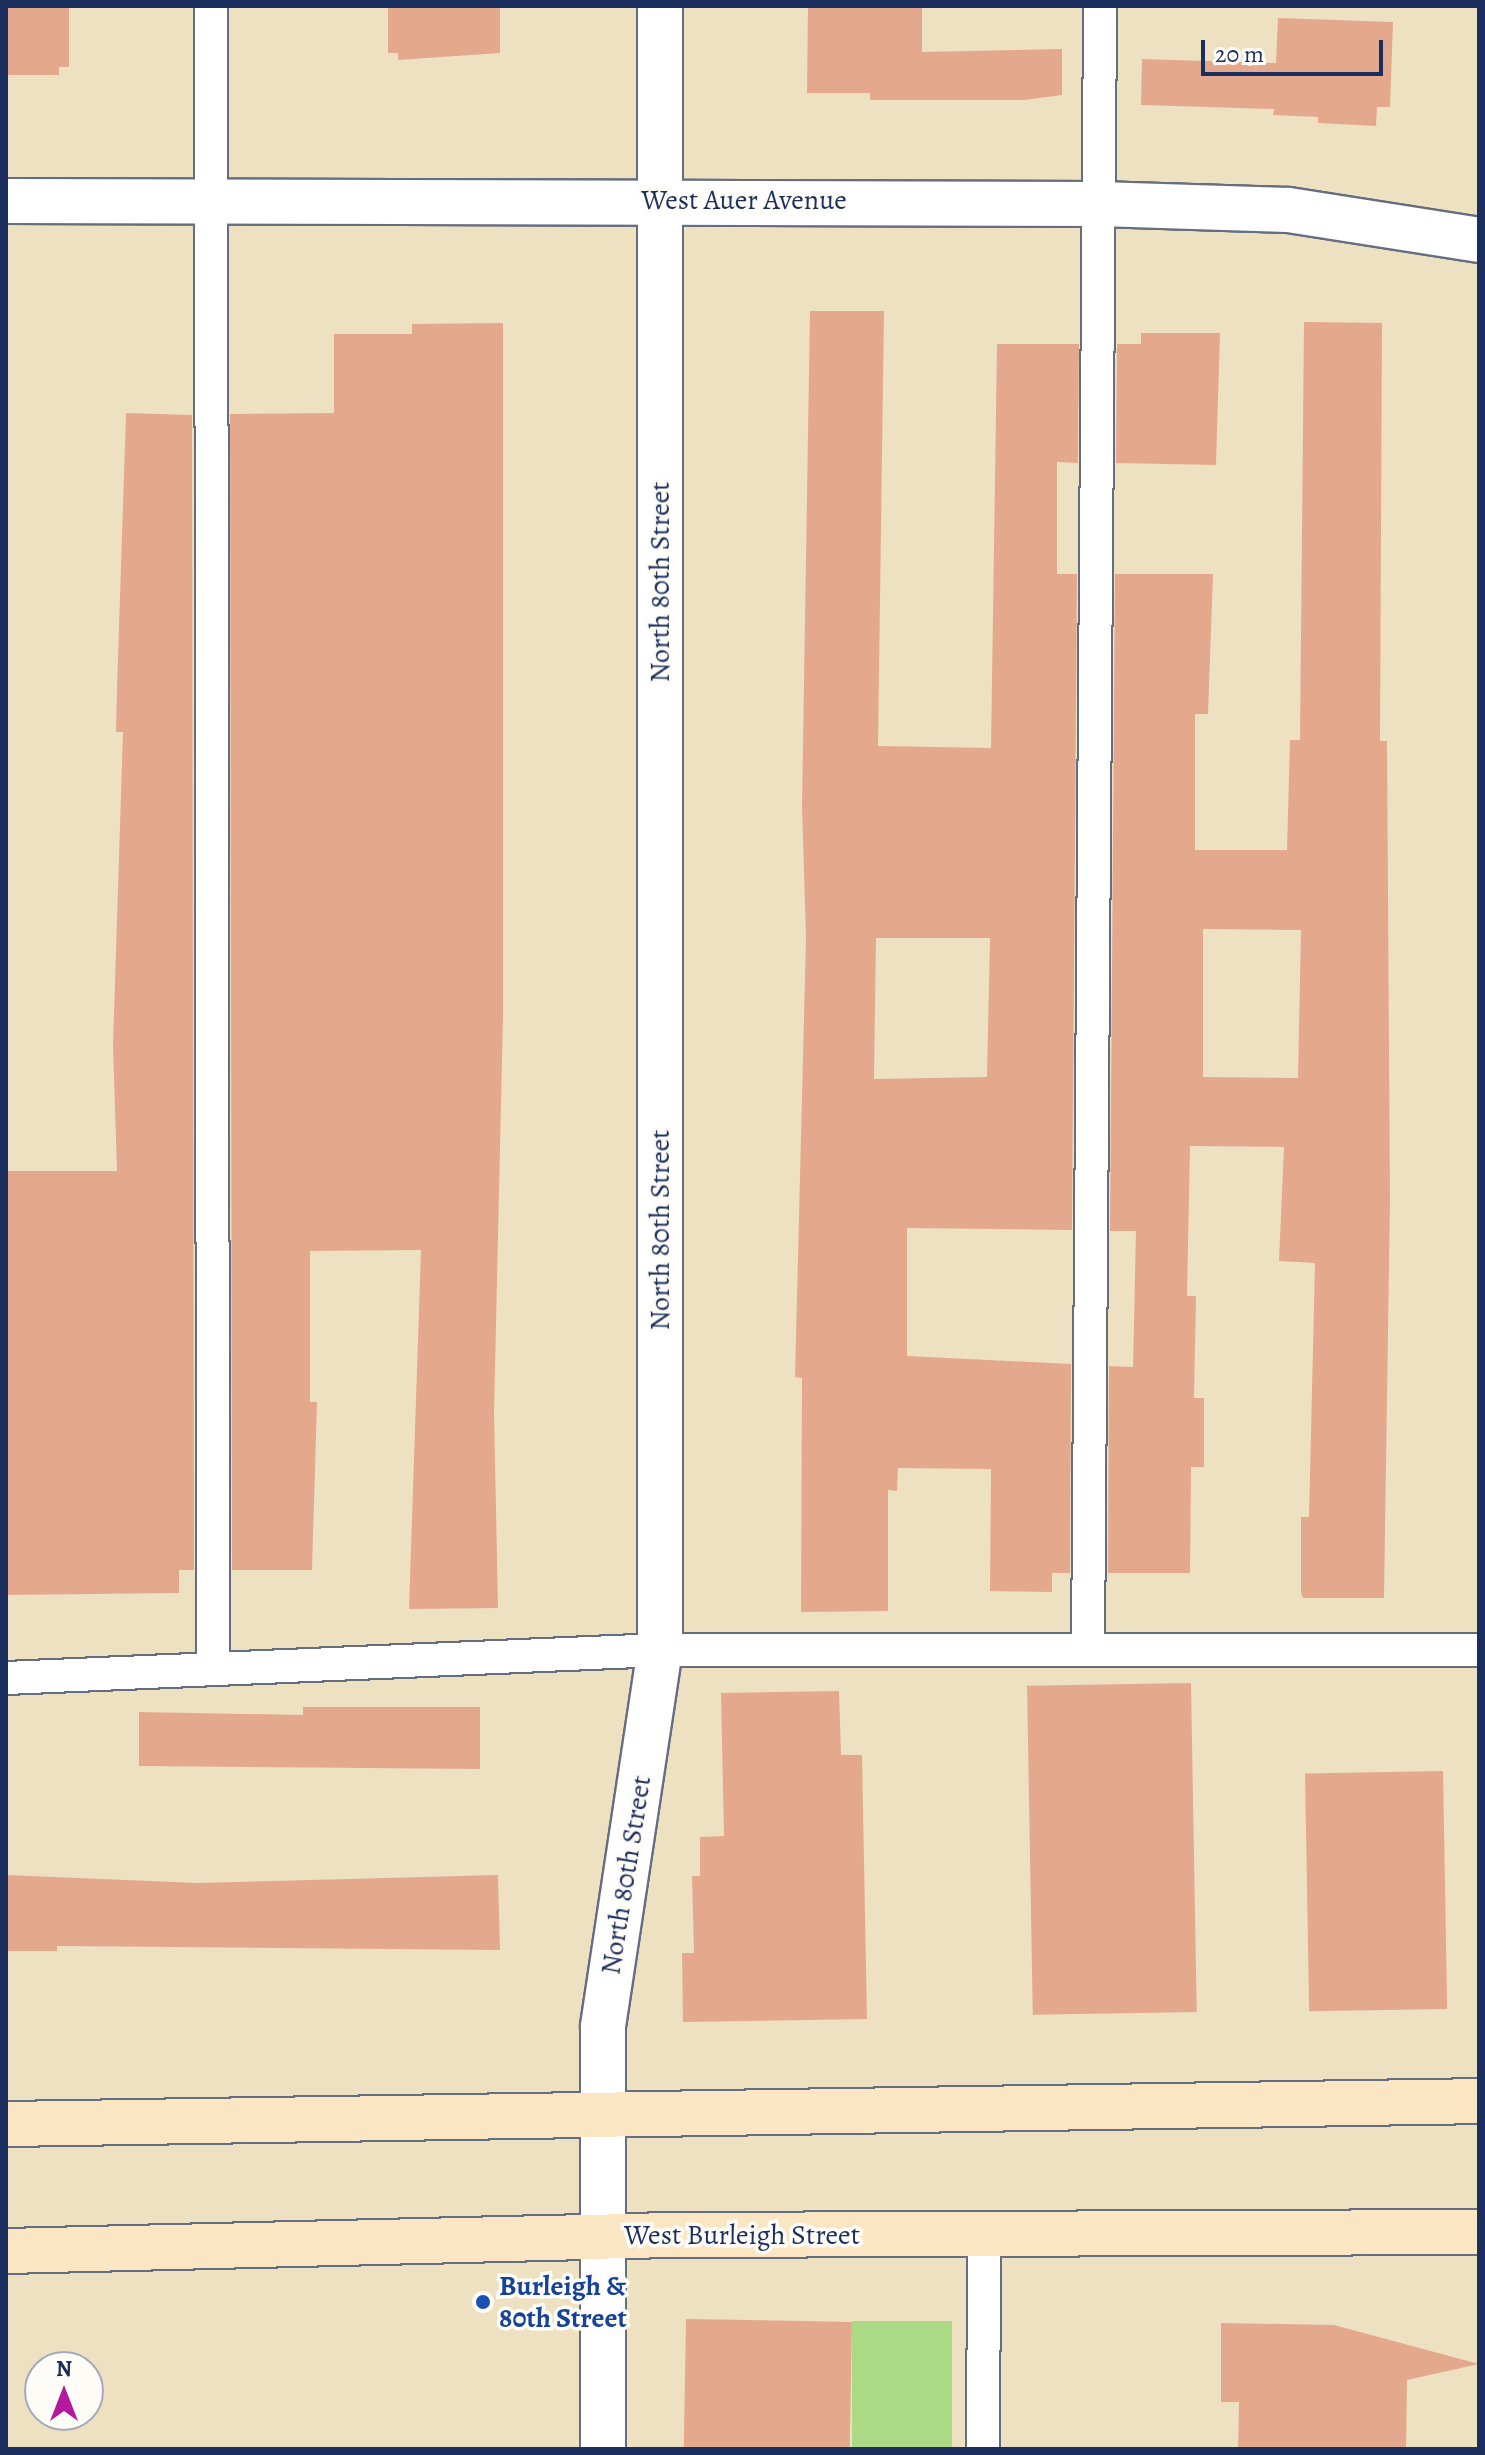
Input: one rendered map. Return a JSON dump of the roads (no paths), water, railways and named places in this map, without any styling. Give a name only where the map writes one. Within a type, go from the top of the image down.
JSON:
[{"type":"main road","points":[[6,2124],[1479,2101]]},
{"type":"main road","name":"West Burleigh Street","points":[[6,2251],[603,2236],[1479,2232]]},
{"type":"street","name":"North 80th Street","points":[[603,2449],[600,2113],[603,2026],[660,1650],[660,6]]},
{"type":"street","name":"West Auer Avenue","points":[[6,201],[660,200],[1099,204],[1288,210],[1479,240]]},
{"type":"lane","points":[[211,6],[213,1669]]},
{"type":"lane","points":[[1088,1650],[1100,6]]},
{"type":"lane","points":[[6,1678],[660,1650],[1479,1650]]},
{"type":"lane","points":[[983,2449],[984,2234]]},
{"type":"place","name":"Burleigh & 80th Street","points":[[483,2302]]}]
